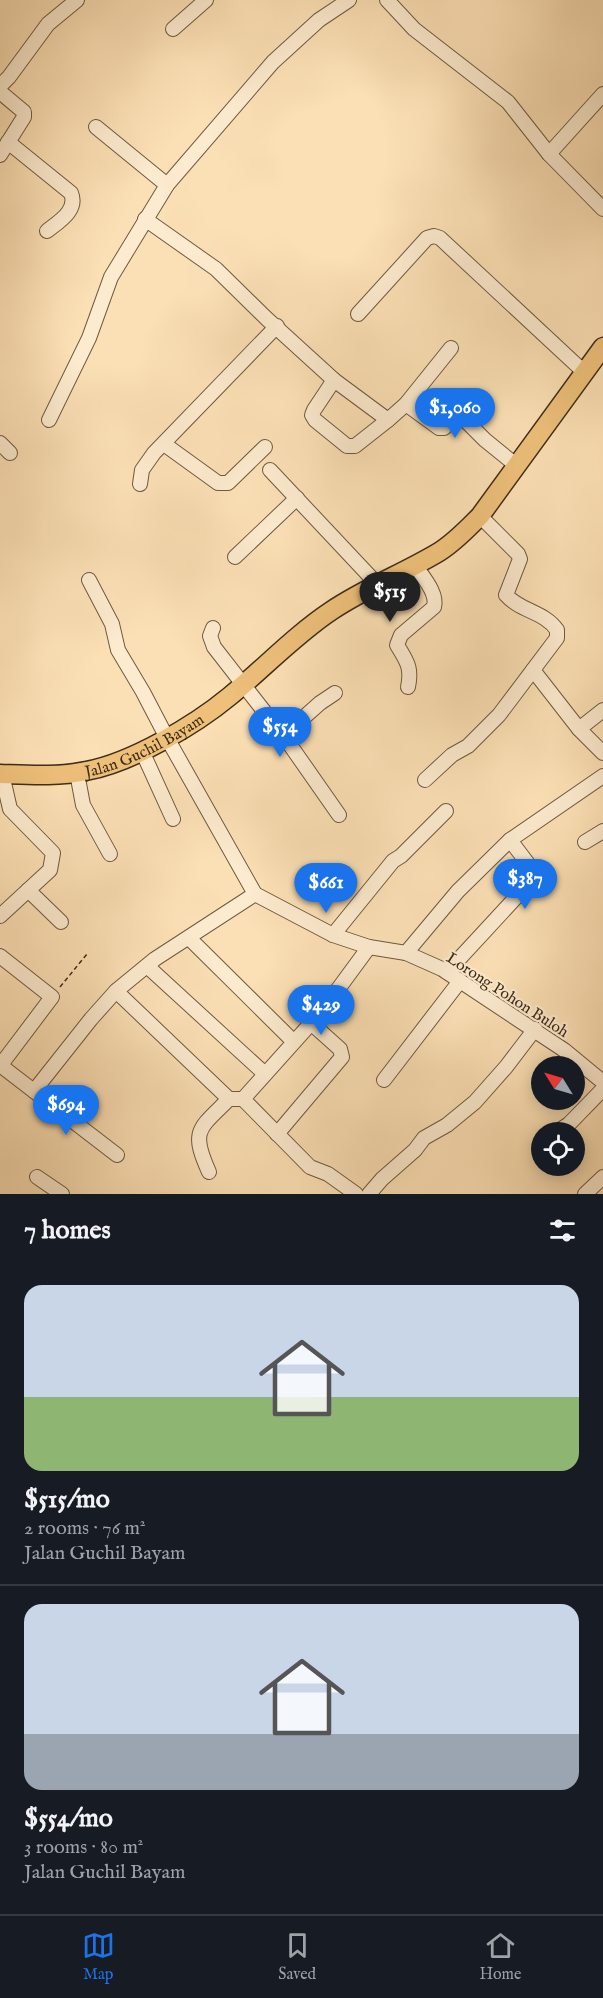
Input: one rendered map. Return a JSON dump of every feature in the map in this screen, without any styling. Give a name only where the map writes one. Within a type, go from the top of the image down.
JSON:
[{"type":"main road","name":"Jalan Guchil Bayam","points":[[1,774],[77,773],[112,764],[142,751],[201,717],[332,610],[440,551],[460,536],[480,516],[603,347]]},
{"type":"street","points":[[0,86],[48,24],[77,0]]},
{"type":"street","points":[[173,29],[206,0]]},
{"type":"street","points":[[49,420],[89,338],[111,277],[167,185],[273,62],[319,20],[349,0]]},
{"type":"street","points":[[387,0],[414,29],[508,102],[549,154],[603,209]]},
{"type":"street","points":[[0,92],[24,112],[21,122],[0,155]]},
{"type":"street","points":[[549,154],[603,93]]},
{"type":"street","points":[[96,127],[167,185]]},
{"type":"street","points":[[8,142],[71,193],[74,200],[72,207],[48,231]]},
{"type":"street","points":[[145,219],[216,269],[334,380],[388,420]]},
{"type":"street","points":[[358,314],[427,238],[434,236],[441,238],[584,372]]},
{"type":"street","points":[[140,484],[142,470],[154,453],[277,326]]},
{"type":"street","points":[[334,380],[312,415],[347,446],[355,446],[406,404],[451,348]]},
{"type":"street","points":[[406,404],[439,428],[444,428],[454,417],[461,416],[485,440],[517,466]]},
{"type":"street","points":[[164,444],[222,484],[228,483],[265,447]]},
{"type":"street","points":[[270,470],[378,585]]},
{"type":"street","points":[[236,557],[297,498]]},
{"type":"street","points":[[425,780],[452,755],[468,746],[499,715],[556,638],[557,630],[548,620],[506,595],[520,560],[518,554],[480,516]]},
{"type":"street","points":[[408,687],[409,666],[397,645],[398,640],[400,635],[434,607],[435,602],[434,596],[415,565]]},
{"type":"street","points":[[34,1091],[116,991],[147,966],[255,894],[118,650],[112,624],[89,580]]},
{"type":"street","points":[[213,628],[210,636],[214,647],[283,736],[339,815]]},
{"type":"street","points":[[533,670],[579,729],[603,753]]},
{"type":"street","points":[[283,736],[320,703],[335,693]]},
{"type":"street","points":[[579,729],[603,710]]},
{"type":"street","points":[[142,751],[173,819]]},
{"type":"street","points":[[77,773],[83,805],[110,854]]},
{"type":"street","points":[[0,916],[50,870],[53,853],[5,812],[1,774]]},
{"type":"street","points":[[406,953],[458,891],[510,840],[603,776]]},
{"type":"street","points":[[333,935],[393,861],[401,856],[446,811]]},
{"type":"street","points":[[585,842],[603,831]]},
{"type":"street","points":[[447,972],[532,880],[535,873],[510,840]]},
{"type":"street","points":[[28,890],[61,922]]},
{"type":"street","name":"Lorong Pohon Buloh","points":[[255,894],[333,935],[369,947],[406,953],[447,972],[535,1029],[588,1068],[603,1082]]},
{"type":"street","points":[[189,938],[293,1041]]},
{"type":"street","points":[[209,1172],[198,1147],[201,1127],[266,1074],[322,1011],[369,947]]},
{"type":"street","points":[[0,956],[52,997],[0,1065],[117,1155]]},
{"type":"street","points":[[147,966],[266,1074]]},
{"type":"street","points":[[384,1080],[460,981]]},
{"type":"street","points":[[116,991],[277,1134],[310,1167],[328,1174],[356,1194]]},
{"type":"street","points":[[277,1134],[342,1057],[340,1049],[311,1023]]},
{"type":"street","points":[[369,1194],[382,1179],[415,1150],[424,1138],[453,1121],[475,1102],[535,1029]]},
{"type":"street","points":[[571,1122],[603,1089]]},
{"type":"street","points":[[37,1177],[62,1194]]},
{"type":"street","points":[[585,1194],[603,1177]]},
{"type":"path","points":[[52,997],[87,954]]}]
